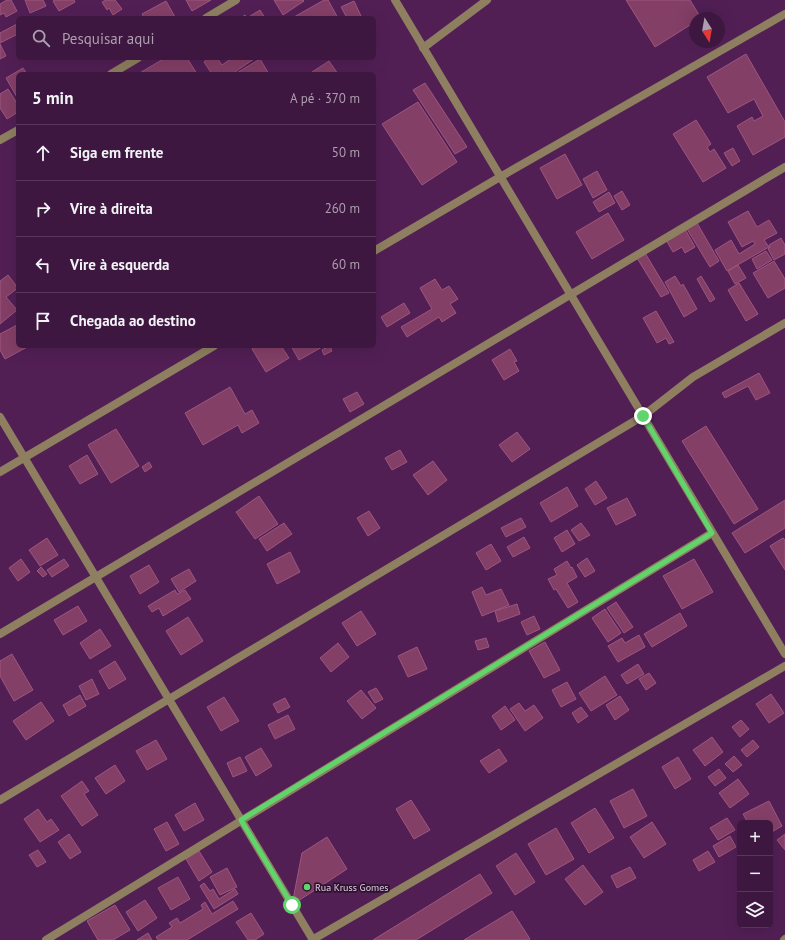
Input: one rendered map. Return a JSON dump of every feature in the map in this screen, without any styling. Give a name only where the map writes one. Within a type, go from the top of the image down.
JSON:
[{"type":"street","points":[[209,16],[236,0]]},
{"type":"street","points":[[395,0],[785,654]]},
{"type":"street","points":[[423,48],[486,0]]},
{"type":"street","points":[[376,250],[785,14]]},
{"type":"street","points":[[114,72],[135,60]]},
{"type":"street","points":[[0,140],[16,131]]},
{"type":"street","points":[[0,634],[785,167]]},
{"type":"street","points":[[0,800],[643,416],[693,377],[785,323]]},
{"type":"street","points":[[0,472],[211,348]]},
{"type":"street","points":[[0,417],[312,940],[785,666]]},
{"type":"street","points":[[46,940],[712,533]]},
{"type":"building","points":[[7,0],[11,0],[17,11],[6,17],[4,13],[0,15],[0,4]]},
{"type":"building","points":[[25,0],[43,0],[46,6],[30,13]]},
{"type":"building","points":[[74,0],[75,2],[59,11],[53,1]]},
{"type":"building","points":[[106,0],[115,0],[122,9],[113,15],[109,8],[107,10],[102,2]]},
{"type":"building","points":[[186,0],[211,0],[192,11]]},
{"type":"building","points":[[274,0],[303,0],[304,1],[283,15]]},
{"type":"building","points":[[324,0],[328,0],[337,16],[296,16]]},
{"type":"building","points":[[626,0],[690,0],[697,12],[689,12],[689,26],[655,47]]},
{"type":"building","points":[[166,1],[174,16],[143,16],[142,14]]},
{"type":"building","points":[[354,1],[361,16],[346,16],[341,7]]},
{"type":"building","points":[[260,10],[264,16],[250,16]]},
{"type":"building","points":[[16,25],[16,35],[0,43],[0,33]]},
{"type":"building","points":[[0,44],[6,56],[0,59]]},
{"type":"building","points":[[746,54],[785,122],[785,137],[753,155],[737,126],[752,117],[754,121],[763,116],[754,99],[728,113],[707,77]]},
{"type":"building","points":[[162,60],[188,60],[196,72],[141,72]]},
{"type":"building","points":[[206,60],[218,60],[222,65],[229,60],[253,60],[235,72],[211,72],[204,62]]},
{"type":"building","points":[[261,60],[268,72],[238,72]]},
{"type":"building","points":[[329,61],[337,72],[312,72]]},
{"type":"building","points":[[23,68],[26,72],[16,72]]},
{"type":"building","points":[[16,72],[16,96],[6,78]]},
{"type":"building","points":[[425,83],[467,147],[455,154],[413,90]]},
{"type":"building","points":[[8,89],[16,102],[16,113],[7,119],[0,108],[0,94]]},
{"type":"building","points":[[418,102],[457,162],[422,185],[382,124]]},
{"type":"building","points":[[696,120],[711,144],[707,147],[710,152],[714,149],[726,168],[703,182],[673,134]]},
{"type":"building","points":[[733,148],[740,161],[732,166],[724,153]]},
{"type":"building","points":[[565,154],[582,185],[557,199],[540,168]]},
{"type":"building","points":[[597,171],[607,190],[593,198],[583,179]]},
{"type":"building","points":[[622,191],[630,205],[622,210],[614,196]]},
{"type":"building","points":[[609,192],[615,203],[599,212],[593,202]]},
{"type":"building","points":[[748,211],[757,227],[769,220],[777,233],[764,240],[769,247],[727,271],[715,250],[731,240],[739,254],[755,244],[753,241],[742,247],[728,222]]},
{"type":"building","points":[[608,213],[624,240],[592,259],[576,232]]},
{"type":"building","points":[[697,223],[719,261],[710,267],[687,229]]},
{"type":"building","points":[[685,229],[695,247],[685,253],[682,247],[673,252],[666,240]]},
{"type":"building","points":[[781,238],[785,245],[785,254],[774,260],[768,249],[770,247],[769,245]]},
{"type":"building","points":[[766,251],[772,260],[757,269],[752,259]]},
{"type":"building","points":[[645,253],[669,293],[661,297],[637,258]]},
{"type":"building","points":[[774,261],[785,279],[785,288],[768,298],[753,273]]},
{"type":"building","points":[[738,265],[746,278],[735,284],[728,271]]},
{"type":"building","points":[[8,275],[16,285],[16,290],[6,297],[16,311],[0,324],[0,281]]},
{"type":"building","points":[[675,276],[681,286],[683,284],[697,309],[684,317],[665,282]]},
{"type":"building","points":[[701,276],[715,299],[710,302],[697,279]]},
{"type":"building","points":[[435,279],[442,290],[449,286],[458,299],[450,304],[456,313],[442,322],[439,317],[407,337],[401,327],[432,309],[420,288]]},
{"type":"building","points":[[739,283],[758,314],[746,321],[728,290]]},
{"type":"building","points":[[404,303],[410,313],[387,327],[381,317]]},
{"type":"building","points":[[656,311],[674,342],[669,344],[666,338],[657,343],[643,318]]},
{"type":"building","points":[[16,326],[16,348],[25,348],[5,359],[0,350],[0,334]]},
{"type":"building","points":[[282,348],[289,358],[266,372],[252,349]]},
{"type":"building","points":[[292,348],[320,348],[299,360]]},
{"type":"building","points":[[331,348],[332,351],[324,355],[322,350]]},
{"type":"building","points":[[510,349],[517,361],[514,362],[519,371],[504,380],[492,360]]},
{"type":"building","points":[[759,373],[770,393],[756,400],[748,386],[725,398],[722,393]]},
{"type":"building","points":[[230,387],[245,414],[252,410],[259,423],[242,433],[238,425],[203,445],[185,413]]},
{"type":"building","points":[[357,392],[364,404],[350,412],[343,399]]},
{"type":"building","points":[[706,426],[758,509],[734,524],[682,441]]},
{"type":"building","points":[[116,429],[139,466],[111,483],[88,445]]},
{"type":"building","points":[[517,432],[530,449],[512,462],[499,445]]},
{"type":"building","points":[[400,450],[407,462],[392,470],[385,458]]},
{"type":"building","points":[[87,455],[98,474],[80,484],[69,466]]},
{"type":"building","points":[[433,461],[447,480],[428,495],[413,475]]},
{"type":"building","points":[[149,462],[152,467],[145,472],[142,467]]},
{"type":"building","points":[[596,481],[607,498],[595,505],[585,489]]},
{"type":"building","points":[[567,487],[578,506],[551,522],[540,503]]},
{"type":"building","points":[[259,496],[278,524],[255,539],[236,512]]},
{"type":"building","points":[[627,498],[636,515],[616,525],[607,508]]},
{"type":"building","points":[[785,500],[785,528],[745,553],[732,533]]},
{"type":"building","points":[[369,511],[380,528],[368,536],[357,518]]},
{"type":"building","points":[[521,518],[526,527],[506,537],[501,528]]},
{"type":"building","points":[[284,523],[292,534],[267,551],[259,539]]},
{"type":"building","points":[[581,523],[590,535],[579,541],[571,530]]},
{"type":"building","points":[[567,530],[575,544],[562,552],[554,538]]},
{"type":"building","points":[[524,537],[530,548],[513,557],[507,547]]},
{"type":"building","points":[[47,538],[58,555],[40,566],[29,550]]},
{"type":"building","points":[[783,538],[785,540],[785,570],[770,546]]},
{"type":"building","points":[[491,544],[501,561],[486,570],[476,553]]},
{"type":"building","points":[[290,552],[300,572],[277,584],[267,564]]},
{"type":"building","points":[[587,558],[595,571],[585,577],[577,565]]},
{"type":"building","points":[[21,559],[30,572],[18,581],[9,568]]},
{"type":"building","points":[[64,559],[69,566],[52,577],[47,570]]},
{"type":"building","points":[[694,559],[713,592],[682,609],[663,576]]},
{"type":"building","points":[[567,561],[577,577],[567,583],[578,602],[568,608],[556,589],[554,590],[548,579],[557,575],[554,569]]},
{"type":"building","points":[[149,565],[159,582],[140,594],[130,576]]},
{"type":"building","points":[[41,567],[47,574],[43,577],[37,571]]},
{"type":"building","points":[[189,569],[196,581],[179,592],[171,579]]},
{"type":"building","points":[[482,587],[486,595],[501,589],[509,605],[482,616],[472,592]]},
{"type":"building","points":[[175,590],[177,594],[185,590],[191,599],[163,616],[159,608],[152,612],[148,606]]},
{"type":"building","points":[[616,602],[633,627],[624,633],[607,608]]},
{"type":"building","points":[[517,604],[520,614],[498,622],[495,611]]},
{"type":"building","points":[[78,606],[87,621],[63,635],[54,620]]},
{"type":"building","points":[[605,609],[621,633],[608,642],[592,618]]},
{"type":"building","points":[[361,611],[376,634],[357,646],[342,623]]},
{"type":"building","points":[[680,613],[687,626],[652,647],[644,634]]},
{"type":"building","points":[[534,616],[540,629],[527,635],[521,622]]},
{"type":"building","points":[[188,617],[203,641],[181,655],[166,631]]},
{"type":"building","points":[[100,629],[111,646],[90,659],[80,643]]},
{"type":"building","points":[[639,635],[645,647],[618,662],[608,646],[622,638],[625,643]]},
{"type":"building","points":[[486,638],[489,647],[478,650],[475,641]]},
{"type":"building","points":[[545,642],[560,670],[544,678],[529,651]]},
{"type":"building","points":[[338,643],[349,657],[331,672],[320,658]]},
{"type":"building","points":[[417,647],[427,669],[408,677],[398,656]]},
{"type":"building","points":[[12,654],[33,690],[14,701],[0,676],[0,661]]},
{"type":"building","points":[[115,661],[126,679],[109,689],[99,671]]},
{"type":"building","points":[[638,664],[644,674],[627,684],[621,675]]},
{"type":"building","points":[[649,673],[656,683],[646,690],[639,679]]},
{"type":"building","points":[[605,676],[617,695],[591,711],[579,693]]},
{"type":"building","points":[[92,679],[99,694],[86,700],[79,686]]},
{"type":"building","points":[[567,682],[576,699],[561,707],[552,690]]},
{"type":"building","points":[[376,688],[383,699],[375,703],[368,692]]},
{"type":"building","points":[[361,690],[376,708],[362,719],[347,701]]},
{"type":"building","points":[[771,694],[784,713],[769,723],[756,704]]},
{"type":"building","points":[[80,695],[86,706],[69,716],[63,705]]},
{"type":"building","points":[[620,696],[629,710],[615,720],[606,705]]},
{"type":"building","points":[[224,697],[239,721],[221,731],[207,707]]},
{"type":"building","points":[[285,698],[290,707],[278,713],[273,704]]},
{"type":"building","points":[[41,702],[54,721],[26,740],[13,721]]},
{"type":"building","points":[[519,703],[525,711],[534,705],[543,718],[525,731],[510,709]]},
{"type":"building","points":[[505,706],[515,720],[501,730],[492,716]]},
{"type":"building","points":[[581,707],[588,716],[578,723],[572,713]]},
{"type":"building","points":[[288,715],[295,729],[275,739],[268,725]]},
{"type":"building","points":[[741,720],[749,729],[740,737],[732,727]]},
{"type":"building","points":[[712,737],[723,752],[705,766],[693,750]]},
{"type":"building","points":[[156,740],[167,759],[147,770],[136,751]]},
{"type":"building","points":[[753,740],[759,747],[747,757],[741,750]]},
{"type":"building","points":[[261,748],[272,766],[256,776],[245,757]]},
{"type":"building","points":[[499,749],[507,761],[489,773],[480,761]]},
{"type":"building","points":[[734,756],[742,765],[733,772],[725,764]]},
{"type":"building","points":[[240,757],[247,771],[233,777],[227,763]]},
{"type":"building","points":[[678,757],[691,779],[675,789],[662,767]]},
{"type":"building","points":[[115,765],[125,781],[106,794],[95,778]]},
{"type":"building","points":[[719,769],[726,778],[715,786],[708,777]]},
{"type":"building","points":[[738,779],[749,794],[730,808],[719,793]]},
{"type":"building","points":[[82,781],[89,791],[84,794],[98,815],[82,826],[61,796]]},
{"type":"building","points":[[633,789],[647,816],[624,828],[610,801]]},
{"type":"building","points":[[411,800],[430,830],[414,839],[396,809]]},
{"type":"building","points":[[769,801],[782,826],[773,831],[773,820],[746,820],[743,814]]},
{"type":"building","points":[[195,803],[204,820],[184,831],[175,815]]},
{"type":"building","points":[[595,808],[614,838],[589,853],[571,823]]},
{"type":"building","points":[[38,809],[47,822],[51,819],[59,830],[40,842],[24,819]]},
{"type":"building","points":[[727,818],[735,830],[718,840],[710,828]]},
{"type":"building","points":[[167,822],[179,844],[166,851],[154,829]]},
{"type":"building","points":[[652,822],[666,844],[644,858],[630,837]]},
{"type":"building","points":[[556,828],[574,859],[546,875],[528,844]]},
{"type":"building","points":[[69,834],[81,852],[70,859],[58,842]]},
{"type":"building","points":[[785,834],[785,850],[777,840]]},
{"type":"building","points":[[730,836],[736,847],[719,857],[713,846]]},
{"type":"building","name":"Rua Kruss Gomes","points":[[327,837],[347,869],[292,905],[302,853]]},
{"type":"building","points":[[38,850],[46,862],[37,867],[29,855]]},
{"type":"building","points":[[199,851],[212,872],[199,881],[186,859]]},
{"type":"building","points":[[708,851],[715,862],[699,871],[693,860]]},
{"type":"building","points":[[516,853],[535,882],[515,895],[496,866]]},
{"type":"building","points":[[583,865],[603,892],[585,905],[565,879]]},
{"type":"building","points":[[630,867],[636,878],[617,888],[611,876]]},
{"type":"building","points":[[227,868],[237,887],[220,895],[210,877]]},
{"type":"building","points":[[480,874],[492,893],[416,940],[373,940]]},
{"type":"building","points":[[178,877],[190,899],[171,910],[158,888]]},
{"type":"building","points":[[204,883],[210,891],[213,889],[219,899],[235,889],[238,894],[214,909],[200,886]]},
{"type":"building","points":[[145,900],[157,918],[138,931],[126,912]]},
{"type":"building","points":[[233,901],[238,909],[187,940],[158,940],[156,937],[172,927],[169,923],[177,918],[180,923],[203,909],[201,905],[205,902],[212,914]]},
{"type":"building","points":[[115,905],[130,930],[113,940],[98,940],[87,921]]},
{"type":"building","points":[[512,911],[530,939],[464,940]]},
{"type":"building","points":[[251,913],[264,934],[255,940],[248,940],[236,922]]},
{"type":"building","points":[[148,933],[152,940],[137,940]]},
{"type":"place","name":"Rua Kruss Gomes","points":[[307,887]]},
{"type":"route","points":[[292,905],[241,820],[712,533],[643,416]]}]
